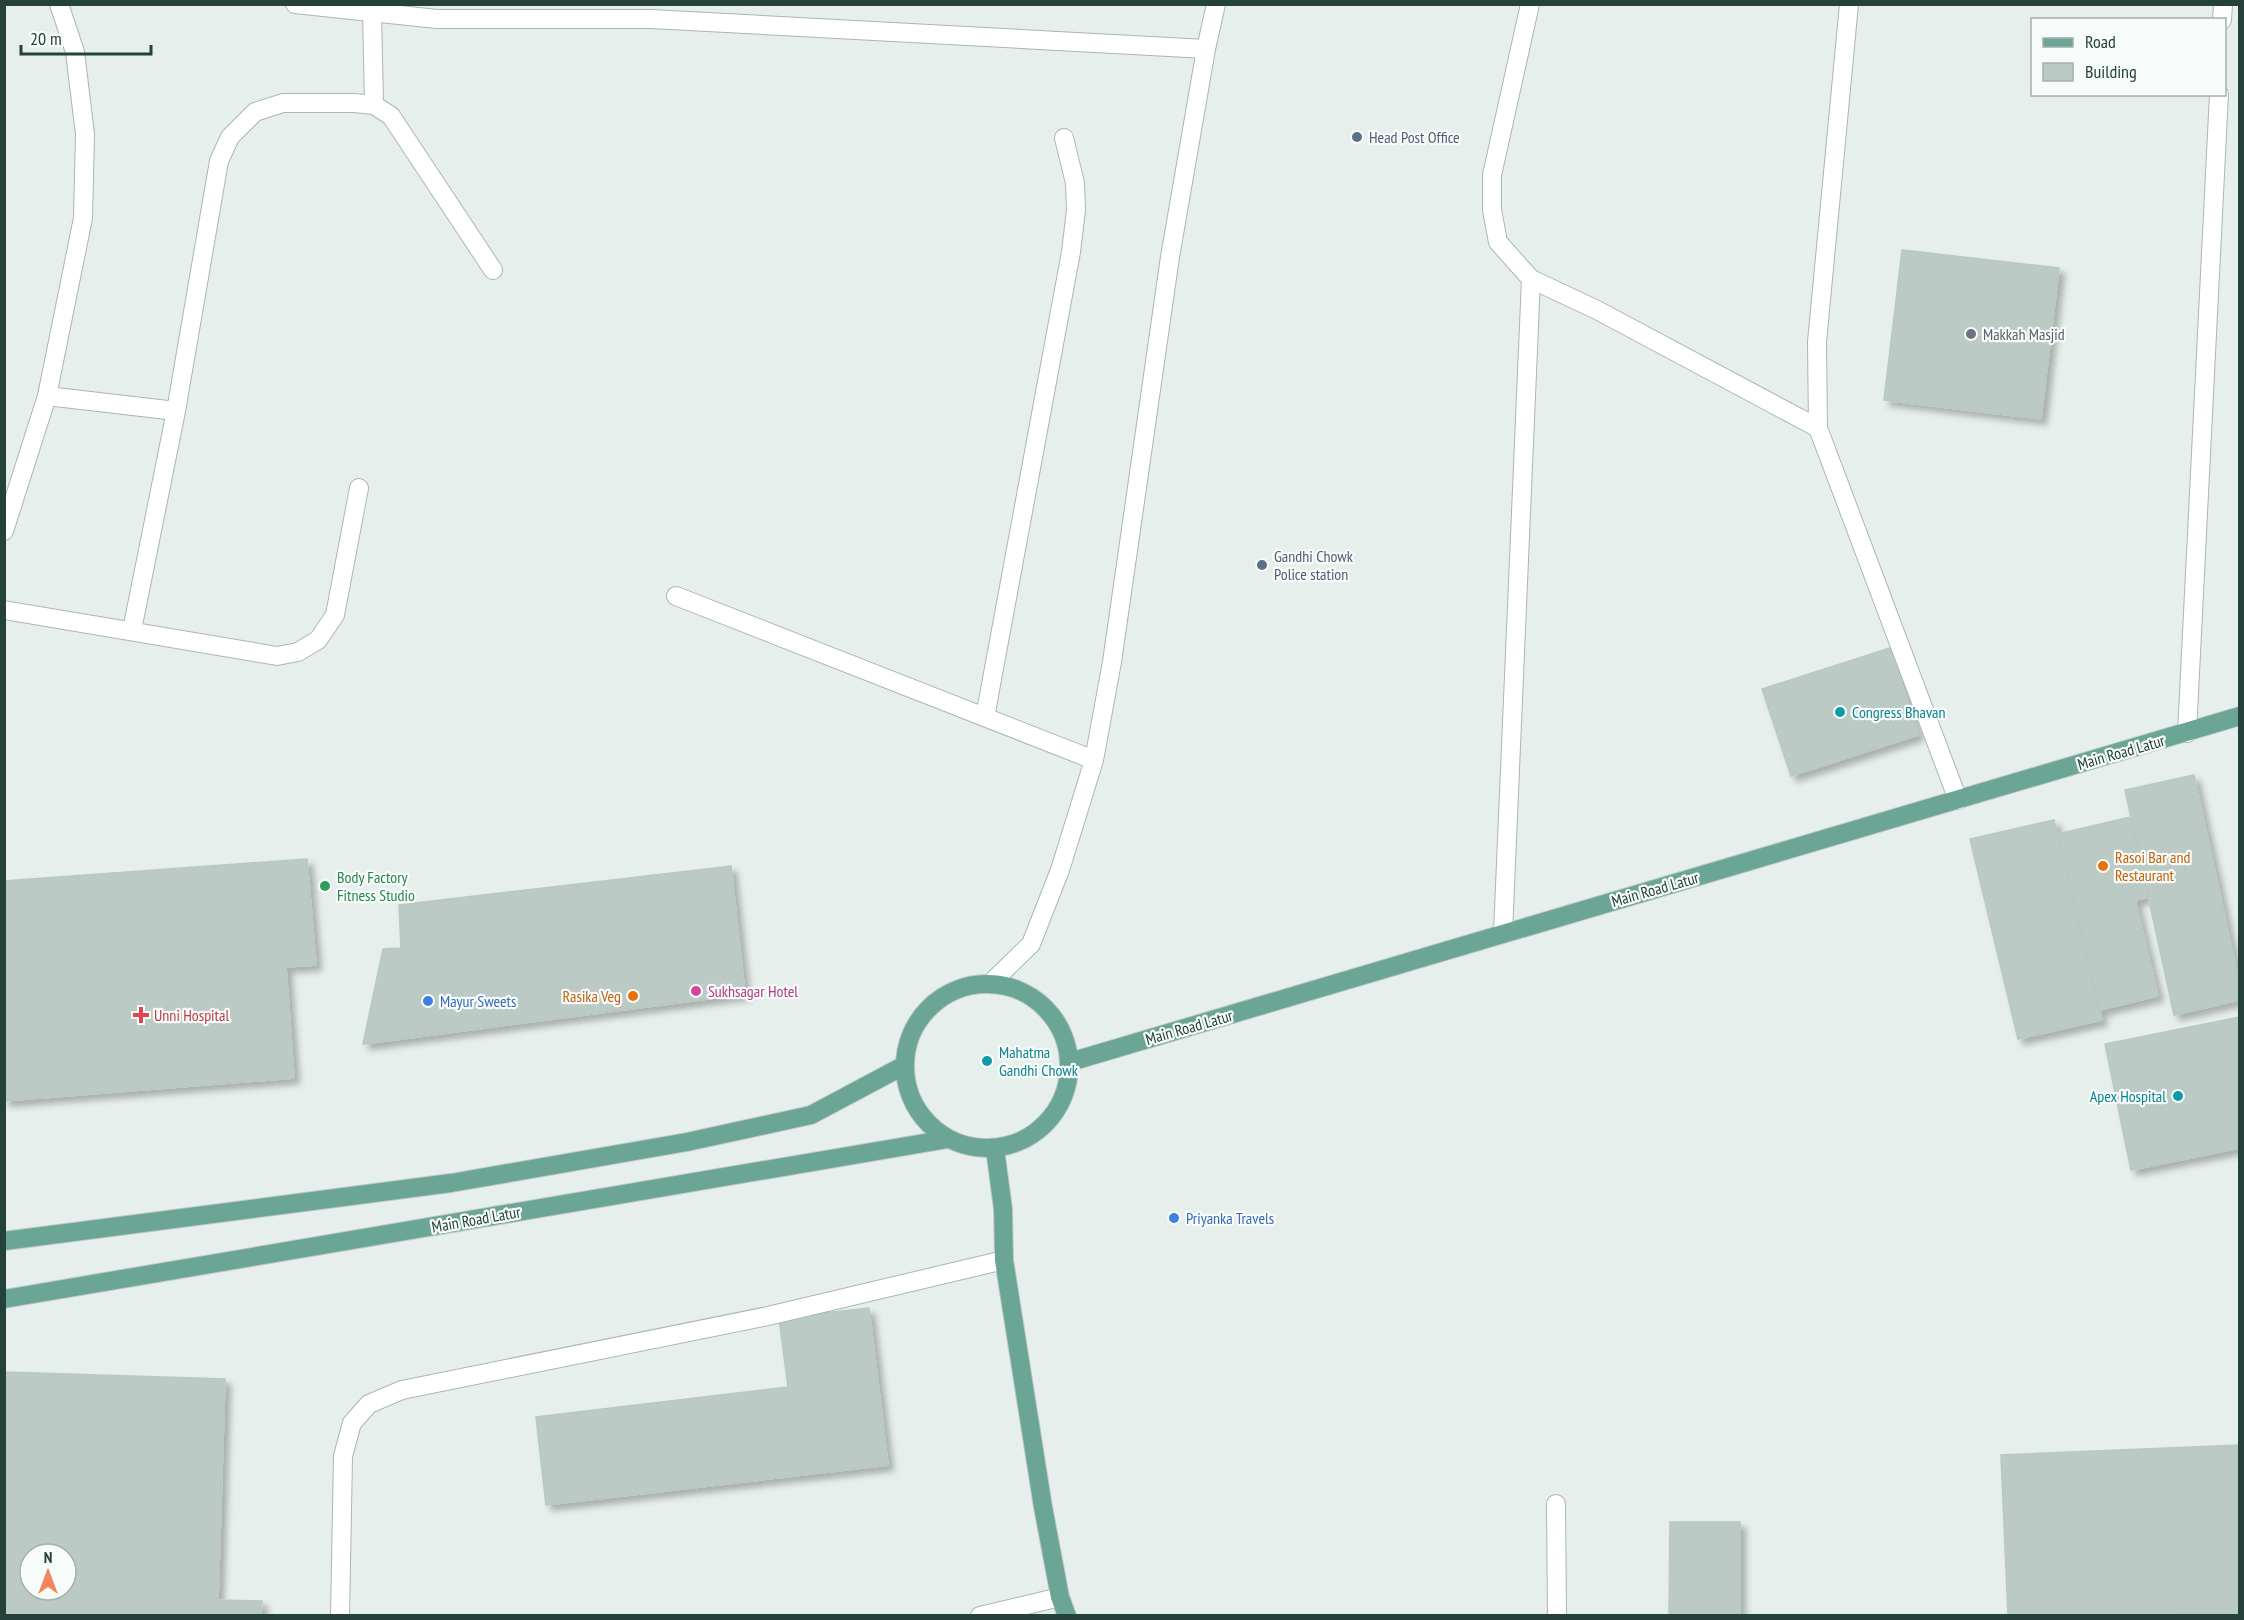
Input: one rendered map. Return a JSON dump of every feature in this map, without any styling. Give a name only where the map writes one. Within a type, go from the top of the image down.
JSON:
[{"type":"main road","name":"Main Road Latur","points":[[1070,1062],[2240,716]]},
{"type":"main road","points":[[991,983],[1018,990],[1042,1004],[1059,1026],[1067,1043],[1070,1062],[1069,1080],[1060,1107],[1052,1119],[1041,1129],[1018,1143],[995,1149],[971,1147],[948,1139],[932,1129],[920,1115],[908,1092],[903,1066],[908,1041],[918,1019],[939,999],[964,986],[991,983]]},
{"type":"main road","points":[[4,1241],[451,1183],[687,1142],[811,1115],[903,1066]]},
{"type":"main road","name":"Main Road Latur","points":[[4,1299],[948,1139]]},
{"type":"main road","points":[[995,1149],[1003,1209],[1004,1260],[1043,1507],[1060,1597],[1067,1616]]},
{"type":"street","points":[[4,531],[47,396],[83,218],[85,134],[75,52],[59,4]]},
{"type":"street","points":[[295,4],[437,19],[605,12],[651,19],[1206,49]]},
{"type":"street","points":[[991,983],[1031,944],[1060,870],[1094,760],[1113,651],[1170,257],[1216,4]]},
{"type":"street","points":[[1530,4],[1492,175],[1492,210],[1498,242],[1531,279],[1597,310],[1818,428]]},
{"type":"street","points":[[1849,4],[1817,342],[1818,428],[1958,800]]},
{"type":"street","points":[[372,12],[374,105]]},
{"type":"street","points":[[2187,732],[2218,96]]},
{"type":"street","points":[[132,630],[176,411],[219,161],[230,137],[255,112],[283,103],[354,103],[374,105],[391,116],[493,270]]},
{"type":"street","points":[[985,717],[1071,252],[1076,192],[1064,138]]},
{"type":"street","points":[[1503,933],[1531,279]]},
{"type":"street","points":[[47,396],[176,411]]},
{"type":"street","points":[[4,610],[278,656],[298,652],[318,640],[335,615],[359,488]]},
{"type":"street","points":[[675,596],[1094,760]]},
{"type":"street","points":[[340,1616],[343,1456],[352,1423],[369,1404],[402,1390],[768,1316],[1004,1260]]},
{"type":"street","points":[[1556,1504],[1557,1616]]},
{"type":"street","points":[[980,1616],[1060,1597]]},
{"type":"building","name":"Makkah Masjid","points":[[1902,250],[2059,268],[2041,419],[1884,400]]},
{"type":"building","name":"Congress Bhavan","points":[[1890,648],[1918,735],[1791,776],[1762,689]]},
{"type":"building","points":[[2194,775],[2240,987],[2240,1000],[2174,1015],[2125,790]]},
{"type":"building","name":"Rasoi Bar and Restaurant","points":[[2131,817],[2149,897],[2077,914],[2057,834]]},
{"type":"building","points":[[2054,820],[2102,1020],[2018,1039],[1970,839]]},
{"type":"building","points":[[307,859],[316,965],[286,967],[294,1078],[4,1101],[4,881]]},
{"type":"building","points":[[731,866],[745,994],[363,1044],[383,949],[401,948],[399,905]]},
{"type":"building","points":[[2135,900],[2158,996],[2099,1010],[2077,914]]},
{"type":"building","name":"Apex Hospital","points":[[2240,1017],[2240,1148],[2131,1170],[2105,1044]]},
{"type":"building","points":[[869,1308],[888,1465],[546,1505],[536,1417],[788,1387],[779,1318]]},
{"type":"building","points":[[4,1372],[225,1379],[218,1600],[262,1601],[261,1616],[4,1616]]},
{"type":"building","points":[[2240,1445],[2240,1614],[2008,1616],[2001,1455]]},
{"type":"building","points":[[1670,1522],[1740,1522],[1740,1616],[1669,1616]]},
{"type":"place","name":"Head Post Office","points":[[1357,137]]},
{"type":"place","name":"Makkah Masjid","points":[[1971,334]]},
{"type":"place","name":"Gandhi Chowk Police station","points":[[1262,565]]},
{"type":"place","name":"Congress Bhavan","points":[[1840,712]]},
{"type":"place","name":"Rasoi Bar and Restaurant","points":[[2103,866]]},
{"type":"place","name":"Body Factory Fitness Studio","points":[[325,886]]},
{"type":"place","name":"Sukhsagar Hotel","points":[[696,991]]},
{"type":"place","name":"Rasika Veg","points":[[633,996]]},
{"type":"place","name":"Mayur Sweets","points":[[428,1001]]},
{"type":"place","name":"Unni Hospital","points":[[141,1015]]},
{"type":"place","name":"Mahatma Gandhi Chowk","points":[[987,1061]]},
{"type":"place","name":"Apex Hospital","points":[[2178,1096]]},
{"type":"place","name":"Priyanka Travels","points":[[1174,1218]]}]
